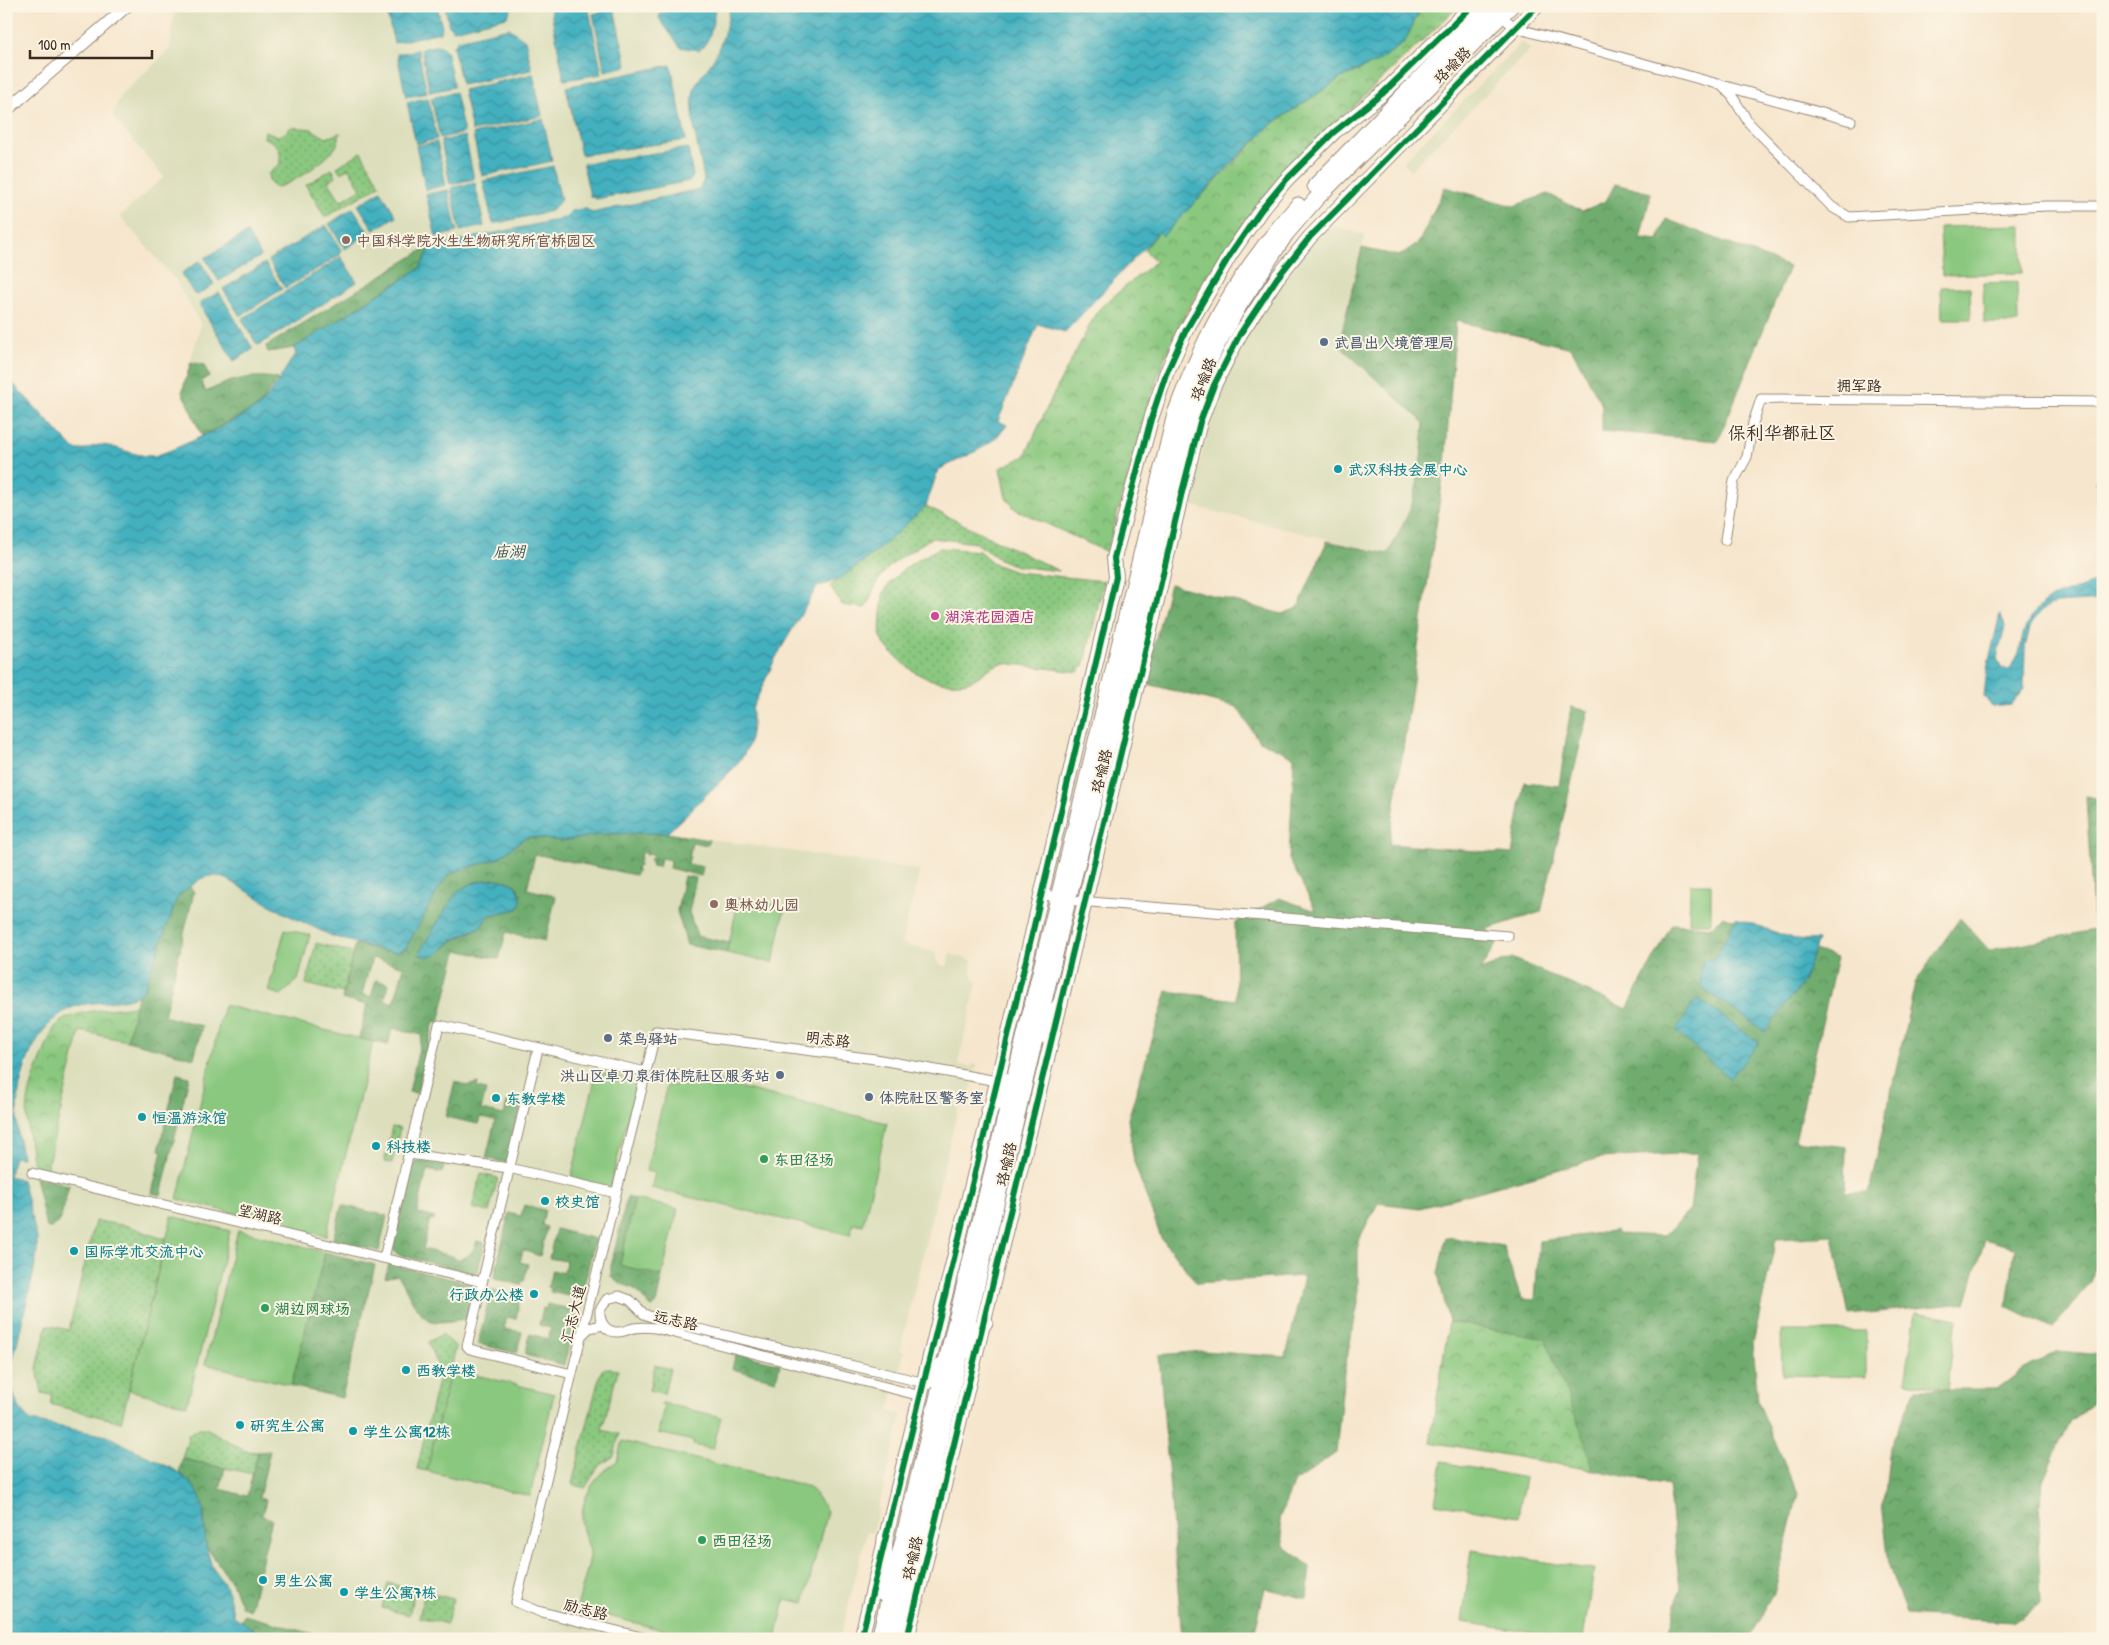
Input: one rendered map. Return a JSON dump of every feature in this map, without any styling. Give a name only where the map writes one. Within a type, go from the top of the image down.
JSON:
[{"type":"highway","name":"珞喻路","points":[[952,1360],[1015,1071],[1126,670],[1167,493],[1187,420],[1206,368],[1238,306],[1276,248],[1316,199],[1500,9]]},
{"type":"highway","name":"珞喻路","points":[[884,1637],[952,1360],[1033,1048],[1063,899],[1166,446],[1175,414],[1202,346],[1241,276],[1280,225],[1307,194],[1500,9]]},
{"type":"highway","points":[[1126,670],[1127,722]]},
{"type":"highway","points":[[1033,1048],[1060,1004]]},
{"type":"highway","points":[[990,1110],[1015,1071]]},
{"type":"highway","points":[[923,1389],[952,1360],[985,1322]]},
{"type":"highway","points":[[884,1637],[885,1538]]},
{"type":"main road","points":[[861,1639],[1042,894],[1116,577],[1114,558],[1151,419],[1166,374],[1186,330],[1240,239],[1286,180],[1334,132],[1382,94],[1472,6]]},
{"type":"main road","points":[[908,1639],[1181,496],[1200,422],[1214,385],[1232,348],[1276,278],[1310,237],[1537,6]]},
{"type":"street","points":[[6,111],[127,6]]},
{"type":"street","points":[[1500,9],[1516,28],[1851,121]]},
{"type":"street","points":[[1720,84],[1732,96],[1748,123],[1832,207],[1849,217],[2046,206],[2103,206]]},
{"type":"street","name":"拥军路","points":[[1725,540],[1734,480],[1747,457],[1753,423],[1761,399],[2103,402]]},
{"type":"street","points":[[2103,488],[2103,506]]},
{"type":"street","points":[[1042,894],[1084,901],[1508,936]]},
{"type":"street","points":[[384,1258],[439,1026],[646,1072]]},
{"type":"street","name":"明志路","points":[[656,1031],[875,1059],[997,1081]]},
{"type":"street","name":"汇志大道","points":[[516,1602],[656,1031]]},
{"type":"street","points":[[538,1049],[468,1347],[572,1374]]},
{"type":"street","points":[[409,1154],[509,1168],[616,1193]]},
{"type":"street","name":"望湖路","points":[[32,1173],[482,1282]]},
{"type":"street","points":[[581,1338],[584,1331],[589,1328],[603,1325],[600,1310],[610,1298],[598,1290],[596,1276]]},
{"type":"street","name":"远志路","points":[[610,1298],[619,1296],[626,1298],[639,1311],[657,1319],[923,1389]]},
{"type":"street","name":"远志路","points":[[603,1325],[610,1331],[616,1332],[635,1328],[655,1328],[923,1389]]},
{"type":"street","name":"励志路","points":[[516,1602],[538,1611],[649,1639]]},
{"type":"shaded area","name":"中国科学院水生生物研究所官桥园区","points":[[175,6],[742,6],[715,186],[208,448],[182,392],[201,324],[175,280],[120,216],[164,177],[112,116],[121,95],[170,48]]},
{"type":"shaded area","points":[[1522,42],[1530,49],[1411,170],[1403,162]]},
{"type":"shaded area","points":[[1329,225],[1365,235],[1339,345],[1424,423],[1422,459],[1417,487],[1409,511],[1387,554],[1189,505],[1208,430],[1227,376],[1240,350],[1282,283],[1303,254]]},
{"type":"shaded area","points":[[667,833],[920,870],[901,944],[934,952],[940,965],[947,966],[950,954],[972,960],[971,972],[977,984],[958,1064],[971,1067],[972,1064],[977,1065],[970,1093],[962,1092],[929,1228],[900,1351],[904,1352],[889,1411],[902,1415],[872,1533],[867,1532],[840,1639],[253,1639],[253,1629],[234,1616],[227,1588],[212,1567],[182,1475],[107,1436],[31,1421],[23,1413],[13,1392],[10,1382],[11,1369],[33,1276],[37,1245],[22,1180],[9,1177],[14,1157],[22,1158],[18,1128],[18,1099],[36,1043],[49,1022],[65,1011],[89,1003],[135,998],[184,891],[204,876],[227,879],[318,930],[377,950],[453,871],[562,841]]},
{"type":"green space","points":[[1422,6],[1459,6],[1289,167],[1254,209],[1207,276],[1169,348],[1156,381],[1107,552],[1015,509],[1006,498],[1000,468],[1025,456],[1053,395],[1096,313],[1156,261],[1144,250],[1159,232],[1163,235],[1272,124],[1341,78],[1377,62],[1404,43]]},
{"type":"green space","points":[[291,127],[311,129],[326,138],[340,133],[336,146],[324,159],[298,178],[275,187],[270,183],[268,174],[279,165],[280,152],[273,142],[264,138],[265,131],[278,136],[284,134]]},
{"type":"green space","points":[[361,152],[380,185],[325,217],[306,185],[332,169],[336,176],[328,181],[341,201],[361,189],[349,168],[341,173],[337,167]]},
{"type":"green space","points":[[1615,184],[1651,193],[1640,238],[1658,240],[1666,219],[1789,267],[1718,441],[1602,431],[1602,405],[1571,348],[1456,321],[1445,464],[1389,844],[1512,854],[1524,782],[1559,786],[1571,707],[1588,711],[1541,912],[1487,929],[1498,941],[1480,970],[1512,958],[1627,1009],[1672,924],[1713,927],[1723,916],[1837,958],[1795,1141],[1846,1147],[1845,1193],[1869,1192],[1915,983],[1960,918],[1989,950],[2094,930],[2086,796],[2103,800],[2103,1133],[2100,1134],[2099,1247],[2091,1283],[2052,1328],[2007,1306],[2015,1248],[1985,1239],[1966,1303],[1849,1315],[1833,1236],[1776,1239],[1753,1343],[1758,1402],[1798,1494],[1774,1594],[1748,1639],[1667,1639],[1680,1589],[1668,1485],[1550,1461],[1546,1339],[1449,1322],[1438,1274],[1446,1237],[1503,1246],[1521,1299],[1535,1300],[1539,1241],[1616,1231],[1618,1234],[1664,1236],[1690,1210],[1697,1153],[1600,1158],[1420,1208],[1378,1203],[1358,1241],[1358,1304],[1344,1372],[1336,1453],[1294,1482],[1279,1519],[1284,1546],[1310,1566],[1307,1599],[1265,1588],[1253,1639],[1182,1639],[1159,1355],[1202,1351],[1286,1357],[1304,1276],[1197,1283],[1161,1238],[1134,1162],[1128,1119],[1167,991],[1236,1000],[1235,923],[1279,898],[1316,911],[1289,859],[1294,757],[1258,740],[1237,707],[1144,683],[1170,584],[1282,614],[1298,608],[1327,541],[1388,554],[1413,501],[1420,468],[1424,423],[1339,345],[1362,248],[1399,256],[1419,242],[1445,187],[1513,206],[1548,194],[1582,211],[1606,201]]},
{"type":"green space","points":[[2022,225],[2022,273],[1942,275],[1940,227]]},
{"type":"green space","points":[[428,247],[431,247],[420,268],[294,348],[268,352],[266,346]]},
{"type":"green space","points":[[2017,282],[2018,323],[1984,323],[1983,283]]},
{"type":"green space","points":[[1941,287],[1970,287],[1971,319],[1942,319]]},
{"type":"green space","points":[[191,362],[204,365],[209,376],[201,381],[206,392],[223,384],[250,377],[278,379],[259,406],[202,436],[182,392]]},
{"type":"green space","points":[[926,506],[1059,571],[1016,566],[999,559],[976,543],[931,538],[886,570],[865,608],[842,605],[830,586],[883,546]]},
{"type":"green space","points":[[940,548],[979,551],[994,564],[1016,572],[1104,581],[1084,666],[1078,672],[1004,663],[994,666],[967,682],[950,683],[927,678],[906,665],[889,650],[882,640],[880,625],[883,595],[899,573]]},
{"type":"green space","points":[[667,833],[709,840],[708,845],[692,842],[688,864],[703,867],[701,876],[669,868],[671,860],[661,858],[659,867],[652,866],[650,859],[653,858],[652,854],[646,855],[646,852],[640,854],[641,860],[638,860],[640,865],[636,869],[638,871],[635,875],[535,854],[527,889],[556,896],[545,941],[506,932],[499,959],[457,951],[439,1022],[434,1021],[417,1093],[409,1092],[422,1035],[392,1028],[388,1045],[359,1038],[367,1005],[342,999],[355,944],[385,951],[403,950],[441,885],[451,873],[499,858],[524,838],[562,841],[591,835]],"holes":[[[493,879],[507,881],[516,886],[520,895],[518,909],[489,915],[483,924],[472,932],[454,940],[445,948],[420,951],[457,891],[475,882]],[[372,958],[404,967],[394,1003],[384,1000],[389,984],[376,980],[371,997],[362,994]]]},
{"type":"green space","points":[[684,876],[696,878],[689,912],[697,936],[729,943],[727,953],[687,945],[677,911]]},
{"type":"green space","points":[[1690,884],[1711,884],[1711,923],[1689,923]]},
{"type":"green space","points":[[189,886],[194,892],[164,1016],[202,1026],[194,1058],[127,1041],[137,997],[144,989],[174,905],[179,895]]},
{"type":"green space","points":[[739,897],[785,907],[773,963],[727,953]]},
{"type":"green space","points":[[285,929],[310,935],[298,980],[281,995],[268,991]]},
{"type":"green space","points":[[316,943],[353,953],[343,993],[306,984]]},
{"type":"green space","points":[[224,1005],[373,1042],[326,1236],[177,1199]]},
{"type":"green space","points":[[135,1006],[127,1041],[80,1031],[46,1171],[37,1167],[34,1165],[31,1155],[27,1107],[34,1076],[55,1028],[60,1022],[76,1015]]},
{"type":"green space","points":[[597,1071],[637,1081],[610,1188],[571,1178]]},
{"type":"green space","name":"东田径场","points":[[671,1071],[887,1123],[863,1225],[853,1223],[850,1235],[651,1188],[655,1173],[646,1171],[667,1085],[675,1086],[678,1077],[670,1075]]},
{"type":"green space","points":[[177,1074],[189,1077],[161,1195],[152,1193],[162,1151],[159,1150]]},
{"type":"green space","points":[[455,1081],[466,1086],[478,1083],[477,1088],[486,1090],[481,1110],[504,1115],[507,1102],[521,1106],[507,1163],[486,1158],[495,1121],[480,1117],[478,1124],[446,1117]]},
{"type":"green space","points":[[392,1127],[400,1128],[392,1163],[384,1162]]},
{"type":"green space","points":[[418,1160],[444,1166],[442,1173],[427,1170],[417,1213],[435,1218],[434,1220],[430,1219],[423,1249],[458,1259],[469,1255],[477,1241],[485,1243],[477,1274],[399,1255],[393,1250],[411,1166]]},
{"type":"green space","points":[[481,1174],[498,1178],[489,1212],[472,1208]]},
{"type":"green space","points":[[35,1177],[69,1185],[60,1221],[51,1228],[46,1227]]},
{"type":"green space","points":[[627,1197],[635,1199],[620,1265],[662,1276],[656,1304],[653,1307],[636,1290],[616,1281],[611,1276],[611,1266]]},
{"type":"green space","points":[[635,1199],[678,1209],[662,1276],[620,1265]]},
{"type":"green space","points":[[342,1205],[387,1216],[379,1251],[333,1239]]},
{"type":"green space","points":[[524,1205],[545,1210],[542,1225],[547,1227],[540,1256],[523,1250],[520,1262],[528,1264],[524,1281],[522,1281],[521,1285],[494,1278],[509,1213],[521,1216]]},
{"type":"green space","points":[[172,1216],[230,1231],[187,1405],[129,1390]]},
{"type":"green space","points":[[95,1221],[129,1226],[160,1238],[166,1238],[121,1422],[50,1404],[52,1395],[42,1393],[37,1368],[47,1325],[69,1330]]},
{"type":"green space","points":[[556,1229],[595,1239],[582,1293],[573,1297],[550,1292],[551,1288],[548,1287],[552,1270],[564,1273],[566,1261],[549,1258]]},
{"type":"green space","name":"湖边网球场","points":[[238,1230],[325,1252],[291,1385],[205,1364]]},
{"type":"green space","points":[[325,1252],[375,1265],[342,1398],[291,1386]]},
{"type":"green space","points":[[389,1264],[475,1285],[466,1319],[438,1322],[424,1317],[414,1304],[398,1275],[385,1278]]},
{"type":"green space","points":[[491,1290],[518,1297],[516,1319],[507,1317],[504,1329],[522,1332],[517,1353],[478,1344]]},
{"type":"green space","points":[[547,1304],[571,1309],[576,1316],[564,1365],[525,1355],[530,1334],[548,1339],[551,1328],[539,1325],[543,1308],[546,1309]]},
{"type":"green space","points":[[1916,1312],[1957,1319],[1947,1389],[1905,1382]]},
{"type":"green space","points":[[1449,1322],[1546,1339],[1587,1446],[1592,1470],[1430,1442]]},
{"type":"green space","points":[[1781,1331],[1866,1331],[1866,1377],[1782,1375]]},
{"type":"green space","points":[[442,1334],[456,1347],[427,1471],[417,1469],[440,1372],[428,1342]]},
{"type":"green space","points":[[2058,1351],[2103,1355],[2103,1394],[2069,1422],[2043,1480],[2038,1538],[2041,1604],[2014,1622],[1906,1615],[1889,1565],[1883,1512],[1890,1447],[1916,1389],[1997,1389],[2021,1371]]},
{"type":"green space","points":[[736,1353],[780,1364],[776,1380],[732,1369]]},
{"type":"green space","points":[[655,1365],[670,1369],[664,1394],[649,1390]]},
{"type":"green space","points":[[606,1368],[618,1370],[602,1430],[619,1434],[614,1456],[598,1467],[585,1488],[572,1484],[600,1374]]},
{"type":"green space","points":[[451,1369],[554,1394],[530,1496],[427,1471]]},
{"type":"green space","points":[[662,1403],[721,1417],[713,1449],[693,1445],[693,1441],[658,1433],[664,1406],[661,1405]]},
{"type":"green space","points":[[198,1428],[206,1428],[245,1451],[258,1452],[253,1474],[182,1459],[189,1434]]},
{"type":"green space","name":"西田径场","points":[[622,1441],[810,1487],[827,1511],[804,1603],[785,1599],[776,1639],[698,1639],[577,1608],[590,1557],[582,1519],[585,1499],[594,1482],[617,1461]]},
{"type":"green space","points":[[270,1451],[259,1498],[266,1500],[262,1516],[272,1519],[250,1610],[242,1607],[233,1585],[206,1546],[204,1513],[199,1494],[189,1481],[179,1473],[182,1459],[225,1468],[220,1489],[247,1496],[258,1452]]},
{"type":"green space","points":[[1442,1462],[1525,1478],[1518,1517],[1435,1503]]},
{"type":"green space","points":[[1472,1550],[1594,1570],[1583,1639],[1572,1639],[1462,1622]]},
{"type":"green space","points":[[388,1583],[415,1590],[409,1615],[382,1608]]},
{"type":"green space","points":[[425,1592],[453,1599],[447,1624],[419,1617]]},
{"type":"green space","points":[[244,1615],[324,1637],[323,1639],[253,1639],[253,1629],[241,1622]]},
{"type":"water","points":[[419,6],[437,6],[442,28],[440,32],[394,43],[387,13]]},
{"type":"water","points":[[445,6],[513,6],[507,17],[454,30],[449,26]]},
{"type":"water","points":[[550,6],[588,6],[602,74],[564,80]]},
{"type":"water","points":[[662,6],[715,6],[711,31],[703,47],[699,50],[680,47],[659,18]]},
{"type":"water","name":"庙湖","points":[[730,6],[1422,6],[1404,43],[1377,62],[1341,78],[1272,124],[1230,165],[1163,236],[1159,232],[1065,332],[1038,324],[998,421],[1007,425],[985,446],[938,470],[926,506],[883,546],[840,579],[817,587],[775,659],[752,709],[749,744],[743,756],[735,767],[667,833],[605,834],[562,841],[524,838],[499,858],[451,873],[441,885],[406,948],[397,952],[385,951],[332,936],[284,913],[227,879],[208,876],[200,879],[177,899],[144,989],[139,994],[123,1000],[76,1006],[63,1012],[43,1031],[35,1043],[24,1070],[17,1113],[22,1158],[14,1157],[9,1176],[22,1180],[37,1238],[33,1276],[11,1369],[11,1382],[15,1397],[26,1417],[31,1421],[107,1436],[175,1470],[189,1481],[199,1494],[203,1507],[206,1546],[212,1567],[227,1588],[234,1616],[253,1629],[253,1639],[6,1639],[6,376],[74,449],[82,450],[103,445],[145,456],[159,454],[207,434],[261,404],[296,354],[294,348],[420,268],[431,247],[565,218],[572,211],[585,208],[592,213],[700,189],[704,179],[693,120],[693,97],[696,84],[710,65],[720,44]]},
{"type":"water","points":[[614,9],[627,66],[605,71],[593,14]]},
{"type":"water","points":[[509,28],[525,40],[532,70],[462,85],[453,46],[458,40]]},
{"type":"water","points":[[439,45],[446,50],[454,87],[430,92],[421,49]]},
{"type":"water","points":[[418,50],[427,93],[406,97],[397,54]]},
{"type":"water","points":[[671,65],[686,140],[581,155],[566,87]]},
{"type":"water","points":[[533,74],[542,116],[472,131],[463,90]]},
{"type":"water","points":[[455,92],[464,133],[440,138],[431,98]]},
{"type":"water","points":[[428,98],[437,139],[416,144],[407,102]]},
{"type":"water","points":[[543,119],[552,161],[482,176],[473,134]]},
{"type":"water","points":[[465,136],[474,179],[450,184],[441,141]]},
{"type":"water","points":[[437,142],[446,185],[426,190],[416,146]]},
{"type":"water","points":[[688,148],[693,176],[690,181],[596,199],[590,196],[583,164]]},
{"type":"water","points":[[553,166],[561,200],[551,211],[493,224],[483,181]]},
{"type":"water","points":[[475,183],[484,226],[460,231],[451,188]]},
{"type":"water","points":[[448,190],[457,232],[436,237],[426,194]]},
{"type":"water","points":[[381,191],[396,216],[374,230],[358,205]]},
{"type":"water","points":[[353,208],[369,233],[345,249],[329,224]]},
{"type":"water","points":[[326,225],[341,250],[340,255],[285,288],[268,260]]},
{"type":"water","points":[[247,233],[261,256],[219,281],[205,258]]},
{"type":"water","points":[[341,257],[357,282],[259,345],[256,343],[242,319]]},
{"type":"water","points":[[200,261],[214,284],[198,295],[194,294],[182,275],[183,272]]},
{"type":"water","points":[[265,263],[282,289],[240,316],[223,289]]},
{"type":"water","points":[[219,292],[253,349],[234,361],[200,306],[200,303]]},
{"type":"water","points":[[2103,579],[2103,600],[2056,603],[2042,610],[2031,624],[2025,647],[2024,689],[2011,705],[1992,707],[1984,696],[1987,669],[2000,614],[2005,626],[1997,658],[2001,668],[2009,669],[2017,658],[2026,627],[2032,615],[2040,606],[2059,595]]},
{"type":"water","points":[[493,879],[510,883],[518,889],[521,899],[518,909],[489,915],[480,927],[453,940],[436,955],[427,957],[419,955],[457,891],[475,882]]},
{"type":"water","points":[[1736,918],[1794,939],[1818,940],[1803,982],[1765,1032],[1701,987],[1700,968],[1703,960],[1715,958]]},
{"type":"water","points":[[1697,998],[1759,1043],[1730,1079],[1676,1031]]},
{"type":"cycle path","points":[[861,1639],[1002,1062],[1116,577],[1114,558],[1151,419],[1166,374],[1186,330],[1230,255],[1261,210],[1286,180],[1334,132],[1382,94],[1472,6]]},
{"type":"cycle path","points":[[907,1639],[1181,496],[1200,422],[1214,385],[1240,334],[1277,278],[1310,237],[1537,6]]},
{"type":"place","name":"中国科学院水生生物研究所官桥园区","points":[[346,240]]},
{"type":"place","name":"武昌出入境管理局","points":[[1324,342]]},
{"type":"place","name":"武汉科技会展中心","points":[[1338,469]]},
{"type":"place","name":"湖滨花园酒店","points":[[935,616]]},
{"type":"place","name":"奥林幼儿园","points":[[714,904]]},
{"type":"place","name":"菜鸟驿站","points":[[608,1038]]},
{"type":"place","name":"洪山区卓刀泉街体院社区服务站","points":[[780,1075]]},
{"type":"place","name":"体院社区警务室","points":[[869,1097]]},
{"type":"place","name":"东教学楼","points":[[496,1098]]},
{"type":"place","name":"恒温游泳馆","points":[[142,1117]]},
{"type":"place","name":"科技楼","points":[[376,1146]]},
{"type":"place","name":"东田径场","points":[[764,1159]]},
{"type":"place","name":"校史馆","points":[[545,1201]]},
{"type":"place","name":"国际学术交流中心","points":[[74,1251]]},
{"type":"place","name":"行政办公楼","points":[[534,1294]]},
{"type":"place","name":"湖边网球场","points":[[265,1308]]},
{"type":"place","name":"西教学楼","points":[[406,1370]]},
{"type":"place","name":"研究生公寓","points":[[240,1425]]},
{"type":"place","name":"学生公寓12栋","points":[[353,1431]]},
{"type":"place","name":"西田径场","points":[[702,1540]]},
{"type":"place","name":"男生公寓","points":[[263,1580]]},
{"type":"place","name":"学生公寓7栋","points":[[344,1592]]},
{"type":"district","name":"保利华都社区","points":[[1782,432]]}]
